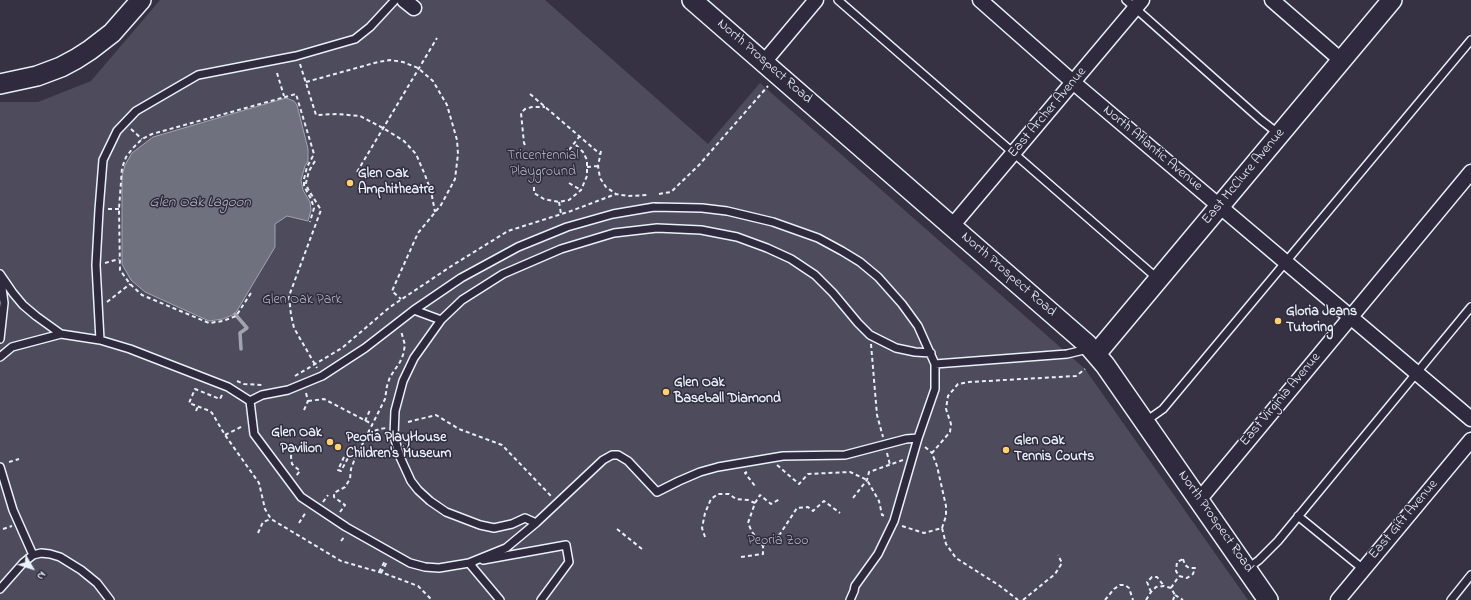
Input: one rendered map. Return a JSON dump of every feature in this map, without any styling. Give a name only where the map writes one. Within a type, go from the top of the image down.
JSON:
[{"type":"main road","points":[[0,84],[37,76],[61,67],[76,59],[112,33],[141,0]]},
{"type":"main road","name":"North Prospect Road","points":[[692,0],[1093,351],[1145,422],[1268,600]]},
{"type":"main road","name":"East McClure Avenue","points":[[1093,351],[1159,279],[1392,0]]},
{"type":"street","points":[[771,68],[816,0]]},
{"type":"street","name":"North Atlantic Avenue","points":[[980,0],[1074,83],[1471,419]]},
{"type":"street","points":[[1272,0],[1342,61]]},
{"type":"street","name":"East Archer Avenue","points":[[952,226],[1074,83],[1135,3]]},
{"type":"street","name":"East Virginia Avenue","points":[[1199,500],[1471,172]]},
{"type":"street","name":"East Gift Avenue","points":[[1338,600],[1471,440]]},
{"type":"lane","points":[[100,340],[96,265],[103,160],[117,131],[136,111],[198,75],[296,56],[355,39],[370,27],[395,0]]},
{"type":"lane","points":[[838,0],[1159,279]]},
{"type":"lane","points":[[1135,3],[1261,120],[1280,135]]},
{"type":"lane","points":[[1145,422],[1163,409],[1471,40]]},
{"type":"lane","points":[[250,400],[262,395],[288,390],[322,376],[365,348],[414,310],[461,278],[518,246],[567,227],[613,214],[654,207],[702,208],[726,211],[773,222],[818,238],[860,262],[878,277],[902,304],[918,326],[936,364],[935,389],[918,438],[894,521],[878,554],[855,586],[850,600]]},
{"type":"lane","points":[[536,523],[525,518],[512,524],[494,528],[480,525],[446,512],[430,501],[411,481],[400,457],[394,436],[395,410],[403,380],[414,358],[441,320],[462,300],[503,274],[561,249],[614,233],[657,228],[701,230],[737,237],[767,248],[815,274],[870,335],[896,348],[932,354]]},
{"type":"lane","points":[[0,275],[23,305],[61,334]]},
{"type":"lane","points":[[0,275],[4,303],[0,339]]},
{"type":"lane","points":[[1247,569],[1266,554],[1471,307]]},
{"type":"lane","points":[[414,310],[441,320]]},
{"type":"lane","points":[[0,357],[12,347],[61,334],[100,340],[130,349],[228,387],[250,400]]},
{"type":"lane","points":[[936,364],[1093,351]]},
{"type":"lane","points":[[250,400],[254,434],[301,497],[346,527],[410,563],[425,567],[439,568],[566,545],[569,562],[542,600]]},
{"type":"lane","points":[[469,563],[506,548],[536,523],[603,460],[612,454],[618,455],[628,461],[657,492],[679,481],[718,467],[783,456],[845,455],[918,438]]},
{"type":"lane","points":[[0,467],[13,510],[33,555]]},
{"type":"lane","points":[[1298,516],[1363,569]]},
{"type":"lane","points":[[0,589],[23,563],[33,555],[41,553],[50,554],[71,563],[98,583],[110,600]]},
{"type":"lane","points":[[469,563],[500,600]]},
{"type":"lane","points":[[1450,600],[1471,575]]},
{"type":"path","points":[[357,172],[437,38]]},
{"type":"path","points":[[296,56],[316,115],[337,114],[360,116],[404,140],[416,154],[431,191],[435,212]]},
{"type":"path","points":[[306,82],[378,62],[390,60],[403,62],[418,68],[433,81],[447,105],[457,140],[458,154],[455,179],[441,205],[418,233],[392,291],[402,299]]},
{"type":"path","points":[[659,194],[671,192],[699,165],[766,88],[771,68]]},
{"type":"path","points":[[277,73],[284,96]]},
{"type":"path","points":[[250,293],[236,316],[223,321],[209,323],[142,295],[130,284],[120,270],[119,209],[122,168],[126,157],[142,139],[152,134],[284,96],[296,94],[314,154],[307,167],[304,179],[304,186],[314,208],[310,222]]},
{"type":"path","points":[[530,94],[600,154]]},
{"type":"path","points":[[525,145],[521,113],[525,109],[532,107],[545,107]]},
{"type":"path","points":[[125,123],[142,139]]},
{"type":"path","points":[[569,150],[579,136]]},
{"type":"path","points":[[534,187],[534,193],[544,199],[559,202],[569,200],[581,190],[587,176],[587,160],[583,152],[574,143]]},
{"type":"path","points":[[601,151],[598,166],[600,178],[606,187],[616,194],[628,196],[648,195]]},
{"type":"path","points":[[315,161],[308,171],[306,184],[321,210],[289,296],[294,328],[315,364]]},
{"type":"path","points":[[587,167],[598,166]]},
{"type":"path","points":[[569,183],[581,190]]},
{"type":"path","points":[[294,377],[342,348],[390,307],[508,231],[616,194]]},
{"type":"path","points":[[559,202],[561,214]]},
{"type":"path","points":[[96,265],[120,259]]},
{"type":"path","points":[[111,299],[130,284]]},
{"type":"path","points":[[338,515],[345,505],[334,497],[334,493],[348,484],[351,469],[368,431],[385,399],[390,377],[403,355],[405,345],[401,330]]},
{"type":"path","points":[[870,335],[877,415],[890,465]]},
{"type":"path","points":[[932,453],[950,432],[951,424],[946,409],[948,396],[958,384],[969,382],[1076,376],[1085,369]]},
{"type":"path","points":[[232,379],[244,384],[266,385]]},
{"type":"path","points":[[223,393],[220,399],[195,390],[189,403],[210,411],[259,483],[265,509],[271,519],[341,561],[418,586],[432,600]]},
{"type":"path","points":[[304,410],[308,401],[306,393]]},
{"type":"path","points":[[308,401],[324,399],[372,424]]},
{"type":"path","points":[[196,411],[198,406]]},
{"type":"path","points":[[365,421],[370,410]]},
{"type":"path","points":[[408,422],[436,415],[459,429],[502,445],[554,498]]},
{"type":"path","points":[[225,435],[243,426]]},
{"type":"path","points":[[368,431],[371,432],[380,428],[389,428]]},
{"type":"path","points":[[925,447],[932,453],[937,466],[946,506],[946,516],[942,528],[946,544],[956,558],[1000,586],[1018,600]]},
{"type":"path","points":[[292,448],[292,464],[300,471],[294,479]]},
{"type":"path","points":[[344,457],[338,470],[341,471],[348,455],[356,458]]},
{"type":"path","points":[[9,462],[19,459]]},
{"type":"path","points":[[853,498],[867,480],[869,472],[906,459]]},
{"type":"path","points":[[771,465],[776,465],[799,484],[808,474],[850,472],[867,480],[879,501],[882,515],[886,516]]},
{"type":"path","points":[[750,470],[745,472],[755,486]]},
{"type":"path","points":[[705,537],[702,528],[706,513],[711,499],[718,494],[729,494],[736,499],[748,500],[754,503]]},
{"type":"path","points":[[324,504],[322,503],[328,495]]},
{"type":"path","points":[[741,557],[763,554],[763,546],[752,532],[748,523],[754,503],[760,495],[771,504],[780,499]]},
{"type":"path","points":[[763,546],[780,534],[797,508],[808,507],[813,511],[824,501],[840,513]]},
{"type":"path","points":[[299,523],[306,512]]},
{"type":"path","points":[[258,533],[262,522],[271,519]]},
{"type":"path","points":[[902,526],[924,533],[942,528]]},
{"type":"path","points":[[617,529],[642,549]]},
{"type":"path","points":[[341,541],[345,536]]},
{"type":"path","points":[[1023,600],[1055,574],[1062,563],[1058,555]]},
{"type":"path","points":[[1183,559],[1188,568],[1195,568],[1193,574],[1187,578],[1179,576],[1176,571],[1177,562],[1183,559]]},
{"type":"path","points":[[380,573],[386,562]]},
{"type":"path","points":[[1171,588],[1179,576]]},
{"type":"path","points":[[1151,592],[1147,582],[1152,577],[1157,578],[1164,586]]},
{"type":"path","points":[[1105,600],[1114,589],[1120,585],[1125,585],[1129,588],[1133,600]]},
{"type":"path","points":[[1146,600],[1156,587],[1164,586],[1171,588],[1175,595],[1183,600]]},
{"type":"path","points":[[1173,600],[1175,595]]},
{"type":"green space","name":"Glen Oak Park","points":[[160,0],[391,0],[409,14],[421,0],[545,0],[708,144],[760,83],[1085,369],[1248,600],[0,600],[0,102],[38,102],[91,81]]},
{"type":"water","name":"Glen Oak Lagoon","points":[[286,98],[294,101],[297,105],[308,149],[308,161],[301,180],[303,190],[310,202],[311,210],[308,221],[287,216],[275,224],[275,247],[235,314],[223,319],[209,321],[145,292],[131,280],[122,264],[122,176],[125,165],[132,153],[153,137]]},
{"type":"waterway","points":[[235,314],[247,328],[240,333],[241,349]]},
{"type":"place","name":"Glen Oak Amphitheatre","points":[[350,183]]},
{"type":"place","name":"Gloria Jeans Tutoring","points":[[1278,321]]},
{"type":"place","name":"Glen Oak Baseball Diamond","points":[[666,392]]},
{"type":"place","name":"Glen Oak Pavilion","points":[[330,442]]},
{"type":"place","name":"Peoria PlayHouse Children's Museum","points":[[338,447]]},
{"type":"place","name":"Glen Oak Tennis Courts","points":[[1006,450]]},
{"type":"park label","name":"Tricentennial Playground","points":[[543,166]]},
{"type":"park label","name":"Peoria Zoo","points":[[778,542]]}]
